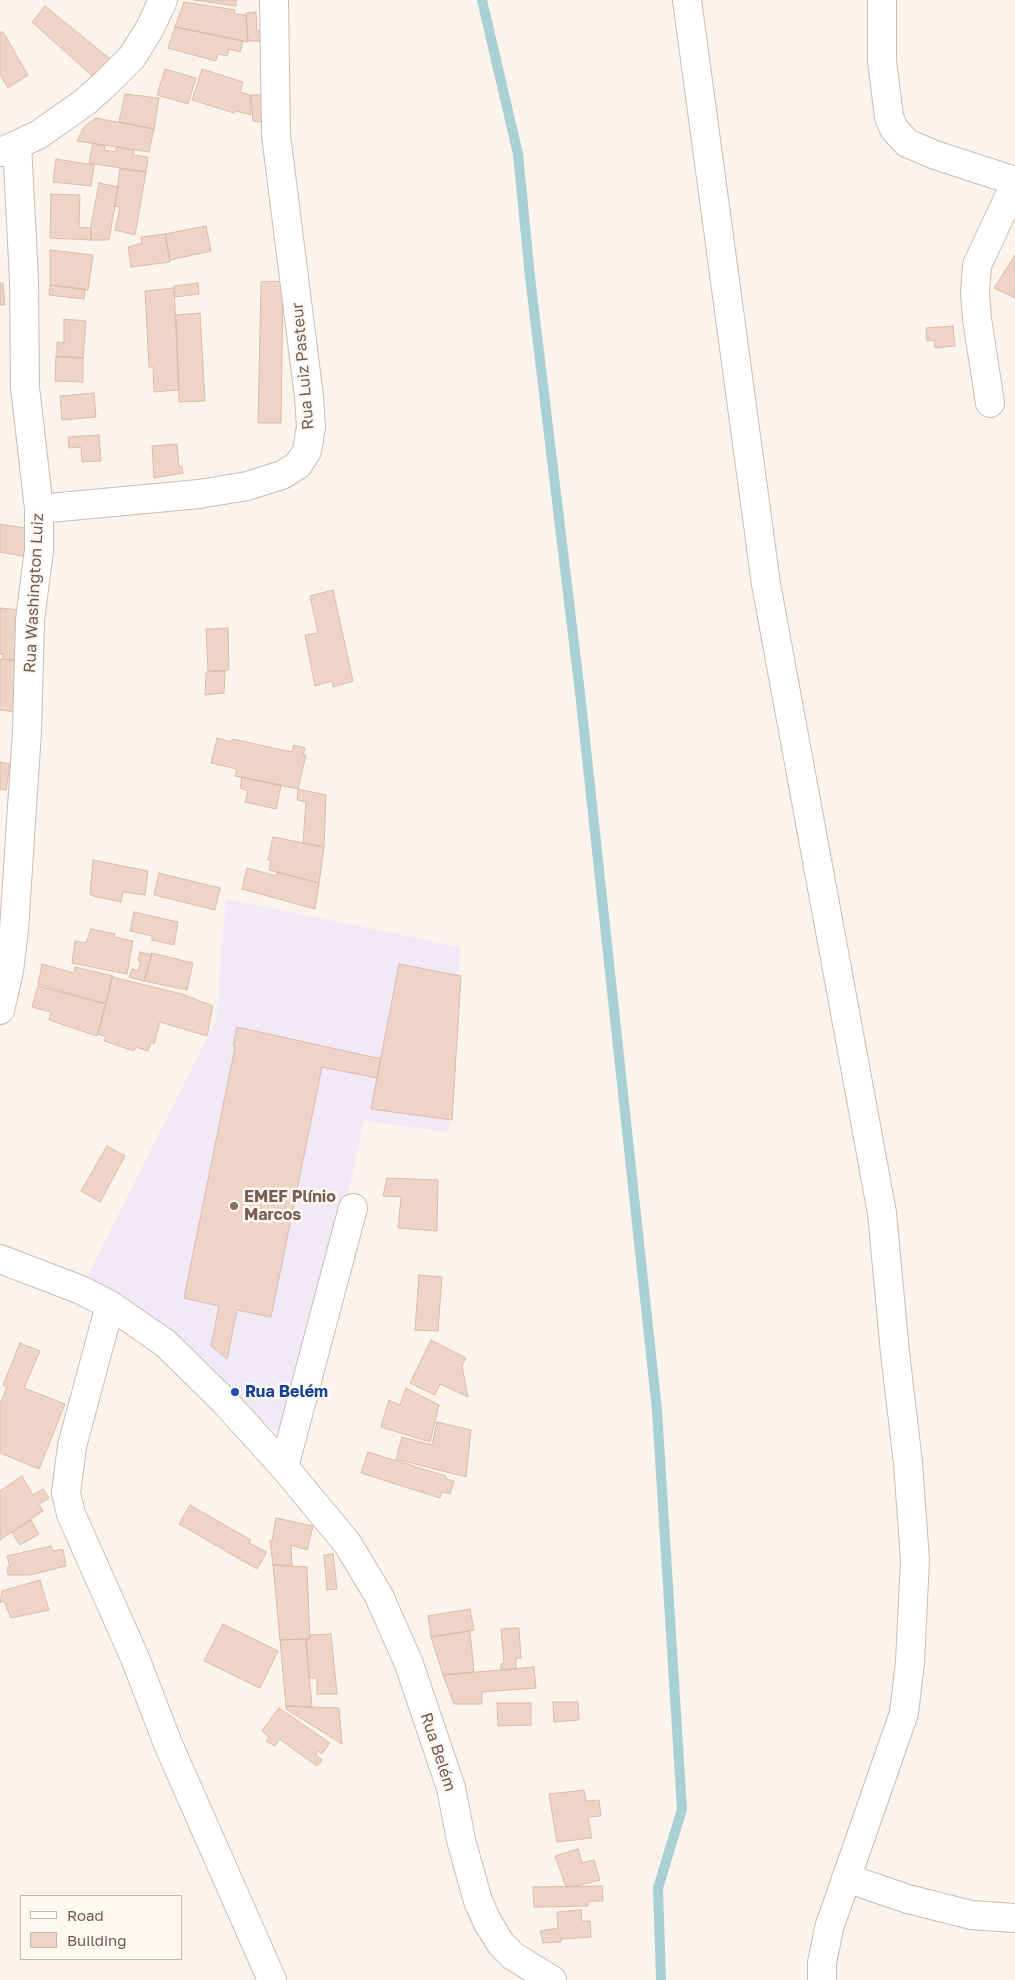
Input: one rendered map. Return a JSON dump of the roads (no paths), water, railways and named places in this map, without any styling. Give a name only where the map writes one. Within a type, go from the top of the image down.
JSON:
[{"type":"street","points":[[9,148],[38,135],[85,102],[132,58],[150,28],[163,0]]},
{"type":"street","name":"Rua Luiz Pasteur","points":[[39,510],[199,494],[247,486],[282,475],[298,465],[307,451],[311,428],[309,397],[276,135],[274,0]]},
{"type":"street","points":[[687,0],[766,584],[882,1213],[895,1353],[908,1463],[915,1560],[910,1662],[904,1713],[829,1928],[822,1963],[822,1980]]},
{"type":"street","points":[[882,0],[882,61],[889,117],[894,129],[907,143],[935,155],[1015,183],[977,265],[975,293],[977,319],[990,403]]},
{"type":"street","name":"Rua Washington Luiz","points":[[0,1010],[9,971],[14,929],[27,731],[30,620],[39,550],[39,510],[25,387],[24,280],[9,148]]},
{"type":"street","points":[[284,1467],[353,1208]]},
{"type":"street","name":"Rua Belém","points":[[0,1259],[72,1286],[110,1305],[165,1343],[224,1401],[284,1467],[347,1543],[379,1596],[409,1664],[451,1788],[461,1840],[478,1901],[488,1923],[501,1944],[513,1956],[545,1978]]},
{"type":"street","points":[[110,1305],[72,1446],[66,1493],[70,1514],[135,1658],[168,1744],[272,1980]]},
{"type":"street","points":[[846,1878],[908,1899],[971,1915],[1015,1918]]},
{"type":"waterway","points":[[482,0],[518,154],[530,277],[580,693],[657,1410],[682,1809],[658,1888],[661,1980]]},
{"type":"place","name":"EMEF Plínio Marcos","points":[[234,1206]]},
{"type":"place","name":"Rua Belém","points":[[235,1392]]}]
